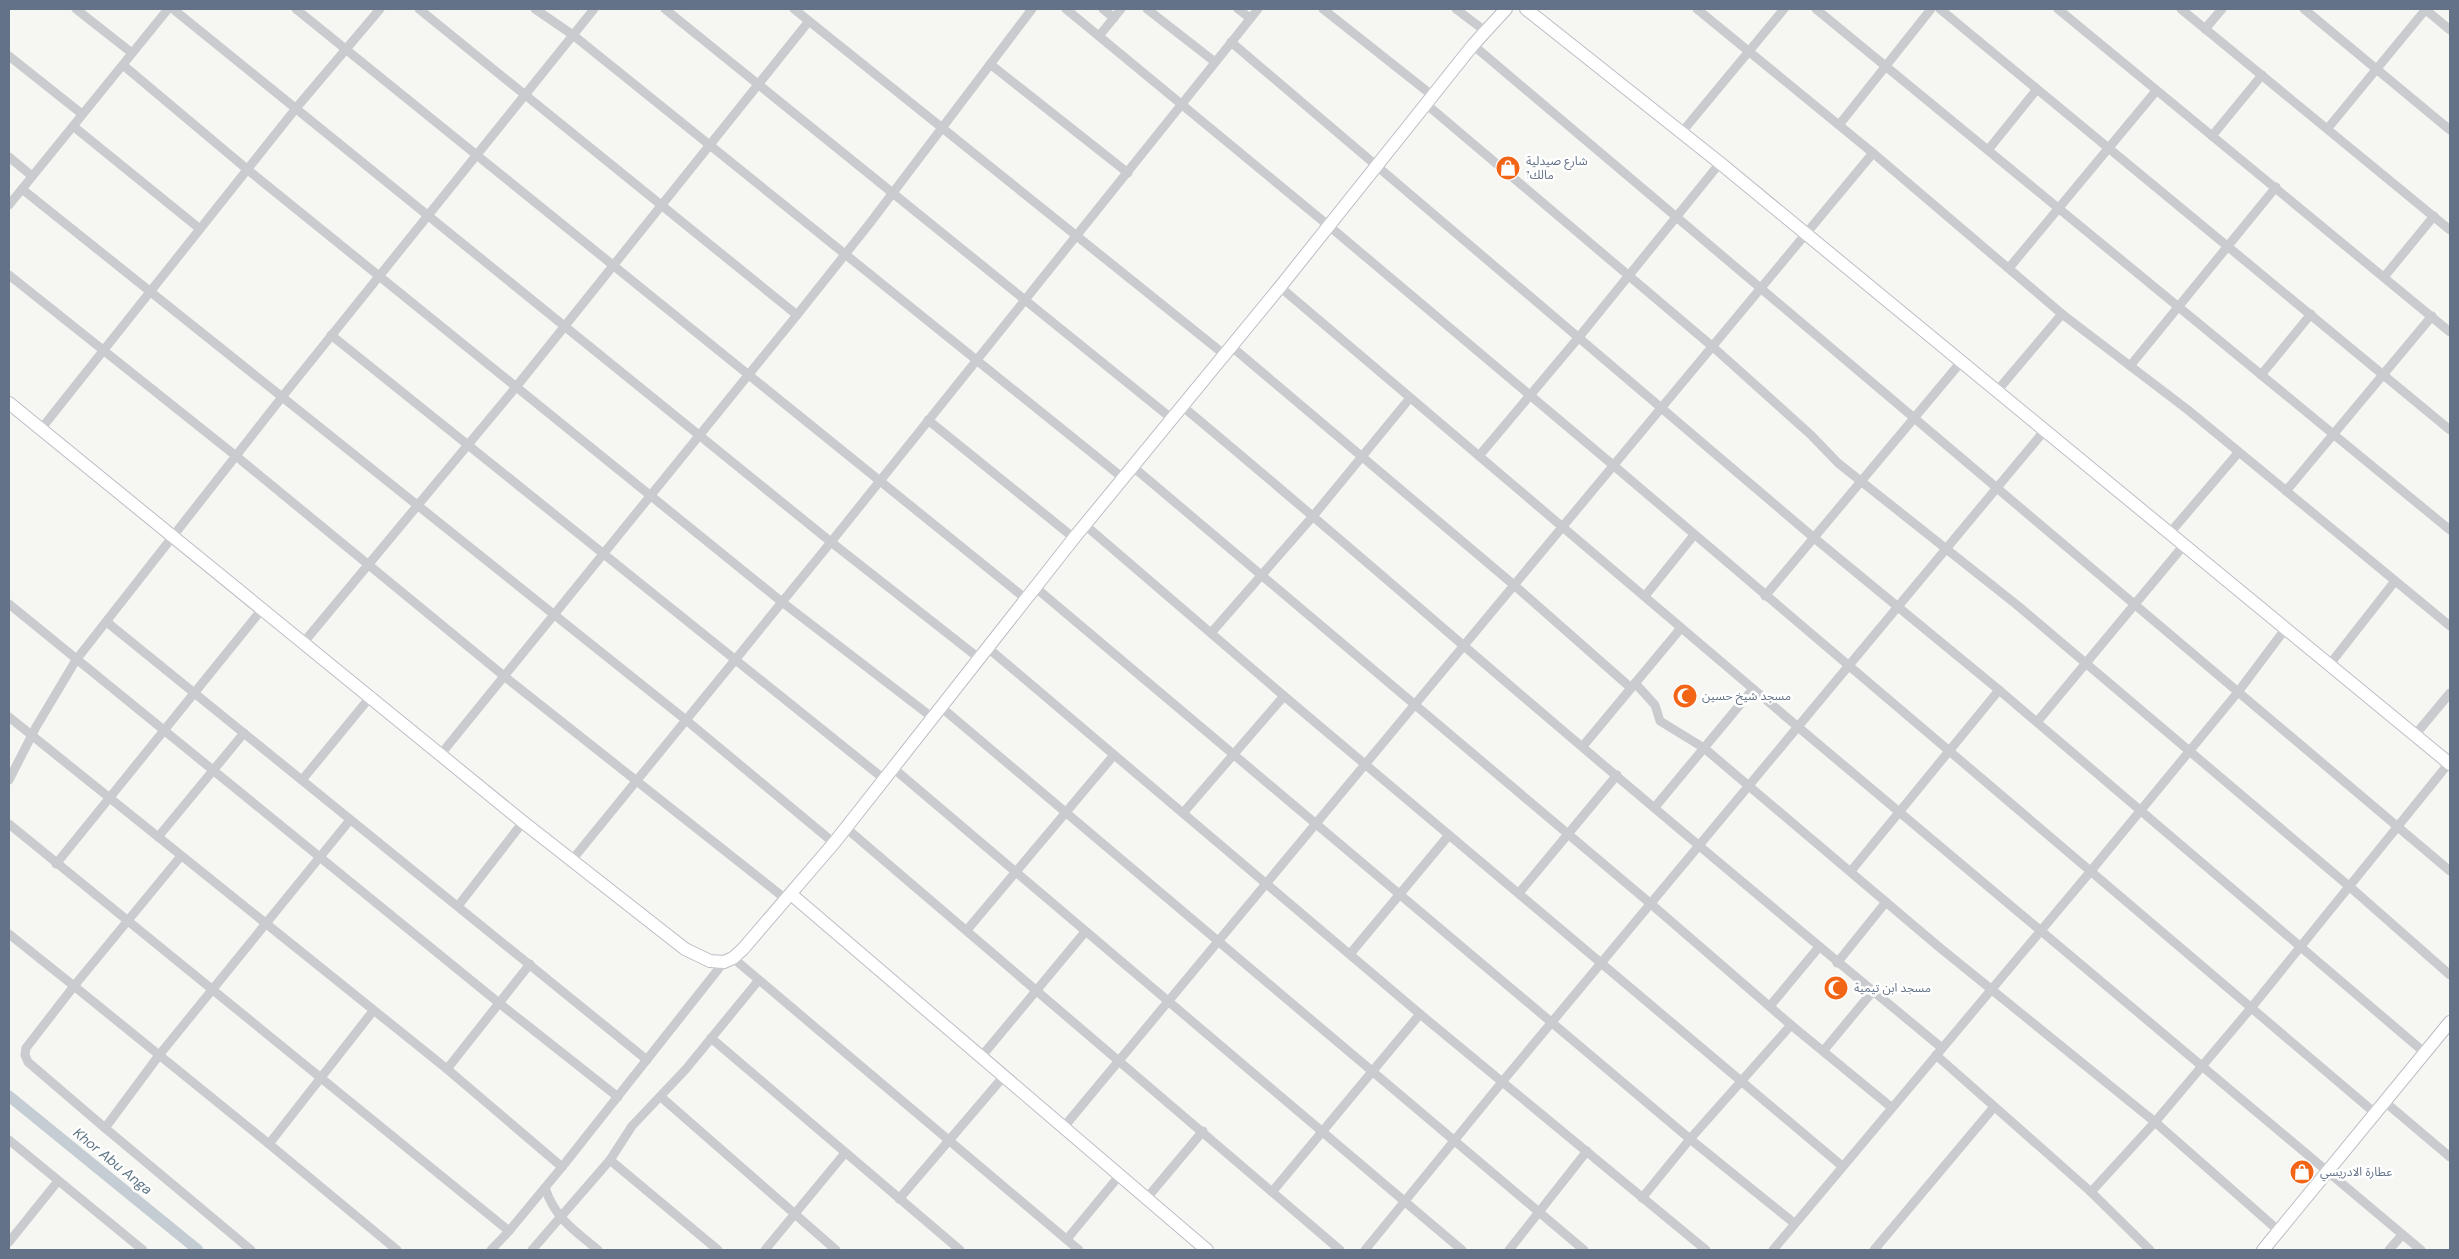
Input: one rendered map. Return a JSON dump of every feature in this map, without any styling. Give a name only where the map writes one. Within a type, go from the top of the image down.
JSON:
[{"type":"main road","points":[[9,403],[371,696],[523,822],[685,949],[710,961],[728,960],[789,898],[834,843],[1132,466],[1280,287],[1473,45],[1506,9]]},
{"type":"main road","points":[[1526,9],[1720,162],[2169,534],[2450,763]]},
{"type":"main road","points":[[789,898],[1004,1076],[1207,1250]]},
{"type":"main road","points":[[2263,1250],[2328,1173],[2424,1052],[2449,1025]]},
{"type":"street","points":[[76,9],[132,53]]},
{"type":"street","points":[[9,206],[168,9]]},
{"type":"street","points":[[174,9],[831,542],[980,659]]},
{"type":"street","points":[[296,9],[613,266],[750,374],[1026,599]]},
{"type":"street","points":[[41,429],[297,107],[380,9]]},
{"type":"street","points":[[419,9],[797,315]]},
{"type":"street","points":[[535,9],[573,35],[1123,478]]},
{"type":"street","points":[[9,780],[31,734],[76,660],[108,623],[173,536],[331,335],[478,156],[594,9]]},
{"type":"street","points":[[665,9],[894,192],[1171,418]]},
{"type":"street","points":[[794,9],[1076,236],[1228,351],[1360,456],[1655,705],[1660,721],[1704,748],[1748,787],[1992,990],[2155,1122],[2279,1231]]},
{"type":"street","points":[[441,754],[845,255],[1032,9]]},
{"type":"street","points":[[1066,9],[1329,226],[1613,465],[2375,1113]]},
{"type":"street","points":[[1103,9],[1114,18]]},
{"type":"street","points":[[1099,36],[1121,9]]},
{"type":"street","points":[[1148,9],[1215,62]]},
{"type":"street","points":[[1238,9],[1250,18]]},
{"type":"street","points":[[572,860],[831,542],[1258,9]]},
{"type":"street","points":[[1323,9],[1713,347],[1811,434],[1838,463],[1946,548],[2086,663],[2450,974]]},
{"type":"street","points":[[1456,9],[1485,31]]},
{"type":"street","points":[[1697,9],[1873,153],[2062,314],[2188,410],[2450,626]]},
{"type":"street","points":[[1682,132],[1784,9]]},
{"type":"street","points":[[1816,9],[2450,530]]},
{"type":"street","points":[[1839,126],[1885,65],[1931,9]]},
{"type":"street","points":[[1940,9],[2450,430]]},
{"type":"street","points":[[2058,9],[2450,332]]},
{"type":"street","points":[[2181,9],[2450,230]]},
{"type":"street","points":[[2206,29],[2222,9]]},
{"type":"street","points":[[2304,9],[2450,130]]},
{"type":"street","points":[[2328,128],[2426,9],[2450,30]]},
{"type":"street","points":[[304,642],[516,387],[809,21]]},
{"type":"street","points":[[1231,42],[1813,537],[1999,690],[2302,946],[2424,1052]]},
{"type":"street","points":[[1473,45],[2450,872]]},
{"type":"street","points":[[9,56],[82,114]]},
{"type":"street","points":[[990,64],[1128,173]]},
{"type":"street","points":[[123,65],[248,170],[782,602],[933,718]]},
{"type":"street","points":[[2212,136],[2262,76]]},
{"type":"street","points":[[1988,150],[2037,89]]},
{"type":"street","points":[[2009,268],[2156,91]]},
{"type":"street","points":[[73,126],[200,229]]},
{"type":"street","points":[[1063,1128],[1415,706],[1562,525],[1663,408],[1873,153]]},
{"type":"street","points":[[9,157],[32,176]]},
{"type":"street","points":[[1479,456],[1579,337],[1720,162]]},
{"type":"street","points":[[2130,366],[2276,187]]},
{"type":"street","points":[[22,189],[686,720],[834,843]]},
{"type":"street","points":[[2384,277],[2434,216]]},
{"type":"street","points":[[9,274],[236,456],[504,676],[637,782],[789,898]]},
{"type":"street","points":[[1280,287],[1798,727],[2421,1250]]},
{"type":"street","points":[[1998,391],[2062,314]]},
{"type":"street","points":[[2262,375],[2311,314]]},
{"type":"street","points":[[2286,491],[2432,316]]},
{"type":"street","points":[[331,335],[467,447],[884,780]]},
{"type":"street","points":[[1765,596],[1961,362]]},
{"type":"street","points":[[1211,633],[1314,515],[1360,456],[1410,398]]},
{"type":"street","points":[[1182,406],[1314,515],[1464,646],[1873,991],[1939,1051],[1994,1107],[2091,1192],[2150,1250]]},
{"type":"street","points":[[928,420],[1074,538]]},
{"type":"street","points":[[1365,1250],[1502,1082],[2045,430]]},
{"type":"street","points":[[2169,534],[2238,453]]},
{"type":"street","points":[[1132,466],[1569,834],[1791,1025],[1824,1050],[1891,1107]]},
{"type":"street","points":[[1085,525],[1365,765],[1842,1166]]},
{"type":"street","points":[[1645,596],[1694,535]]},
{"type":"street","points":[[2037,722],[2135,607],[2184,545]]},
{"type":"street","points":[[2330,664],[2395,581]]},
{"type":"street","points":[[1036,588],[1690,1139],[1794,1223]]},
{"type":"street","points":[[9,604],[319,858],[618,1097]]},
{"type":"street","points":[[56,864],[111,798],[193,692],[263,608]]},
{"type":"street","points":[[108,623],[647,1060]]},
{"type":"street","points":[[1583,746],[1681,628]]},
{"type":"street","points":[[1773,1250],[2090,872],[2238,692],[2286,628]]},
{"type":"street","points":[[988,648],[1420,1014],[1706,1250]]},
{"type":"street","points":[[1655,807],[1753,689]]},
{"type":"street","points":[[1851,871],[1999,690]]},
{"type":"street","points":[[2415,735],[2450,693]]},
{"type":"street","points":[[302,780],[371,696]]},
{"type":"street","points":[[1184,813],[1284,696]]},
{"type":"street","points":[[942,708],[1217,943],[1584,1250]]},
{"type":"street","points":[[9,717],[447,1069],[562,1167]]},
{"type":"street","points":[[158,837],[244,733]]},
{"type":"street","points":[[967,930],[1064,812],[1114,755]]},
{"type":"street","points":[[2091,1192],[2155,1122],[2251,1008],[2350,887],[2396,827],[2450,763]]},
{"type":"street","points":[[893,768],[1322,1134],[1462,1250]]},
{"type":"street","points":[[1519,893],[1617,775]]},
{"type":"street","points":[[105,1128],[160,1054],[350,820]]},
{"type":"street","points":[[458,906],[523,822]]},
{"type":"street","points":[[9,824],[509,1232]]},
{"type":"street","points":[[846,828],[1340,1250]]},
{"type":"street","points":[[1350,954],[1449,835]]},
{"type":"street","points":[[181,856],[74,986],[26,1048],[25,1055],[28,1062],[251,1250]]},
{"type":"street","points":[[1837,962],[1886,902]]},
{"type":"street","points":[[981,1057],[1085,932]]},
{"type":"street","points":[[9,934],[160,1054],[397,1250]]},
{"type":"street","points":[[1770,1006],[1819,947]]},
{"type":"street","points":[[491,1250],[509,1232],[545,1188],[728,960],[758,981],[949,1139],[1079,1250]]},
{"type":"street","points":[[447,1069],[530,964]]},
{"type":"street","points":[[532,1250],[610,1160],[632,1126],[661,1097],[758,981]]},
{"type":"street","points":[[1824,1050],[1873,991]]},
{"type":"street","points":[[269,1144],[373,1011]]},
{"type":"street","points":[[1272,1192],[1420,1014]]},
{"type":"street","points":[[1642,1198],[1690,1139],[1791,1025]]},
{"type":"street","points":[[711,1038],[960,1250]]},
{"type":"street","points":[[899,1198],[1004,1076]]},
{"type":"street","points":[[661,1097],[836,1250]]},
{"type":"street","points":[[2385,1102],[2450,1157]]},
{"type":"street","points":[[1874,1250],[1994,1107]]},
{"type":"street","points":[[1146,1199],[1202,1131]]},
{"type":"street","points":[[9,1140],[143,1250]]},
{"type":"street","points":[[1509,1250],[1588,1151]]},
{"type":"street","points":[[764,1250],[845,1153]]},
{"type":"street","points":[[610,1160],[718,1250]]},
{"type":"street","points":[[1067,1239],[1119,1176]]},
{"type":"street","points":[[9,1242],[58,1181]]},
{"type":"street","points":[[545,1188],[551,1205],[559,1217],[598,1250]]},
{"type":"street","points":[[2389,1250],[2402,1236]]},
{"type":"waterway","name":"Khor Abu Anga","points":[[9,1096],[198,1250]]},
{"type":"place","name":"شارع صيدلية مالك1","points":[[1508,168]]},
{"type":"place","name":"مسجد شيخ حسين","points":[[1685,696]]},
{"type":"place","name":"مسجد ابن تيمية","points":[[1836,988]]},
{"type":"place","name":"عطارة الادريسي","points":[[2302,1172]]}]
